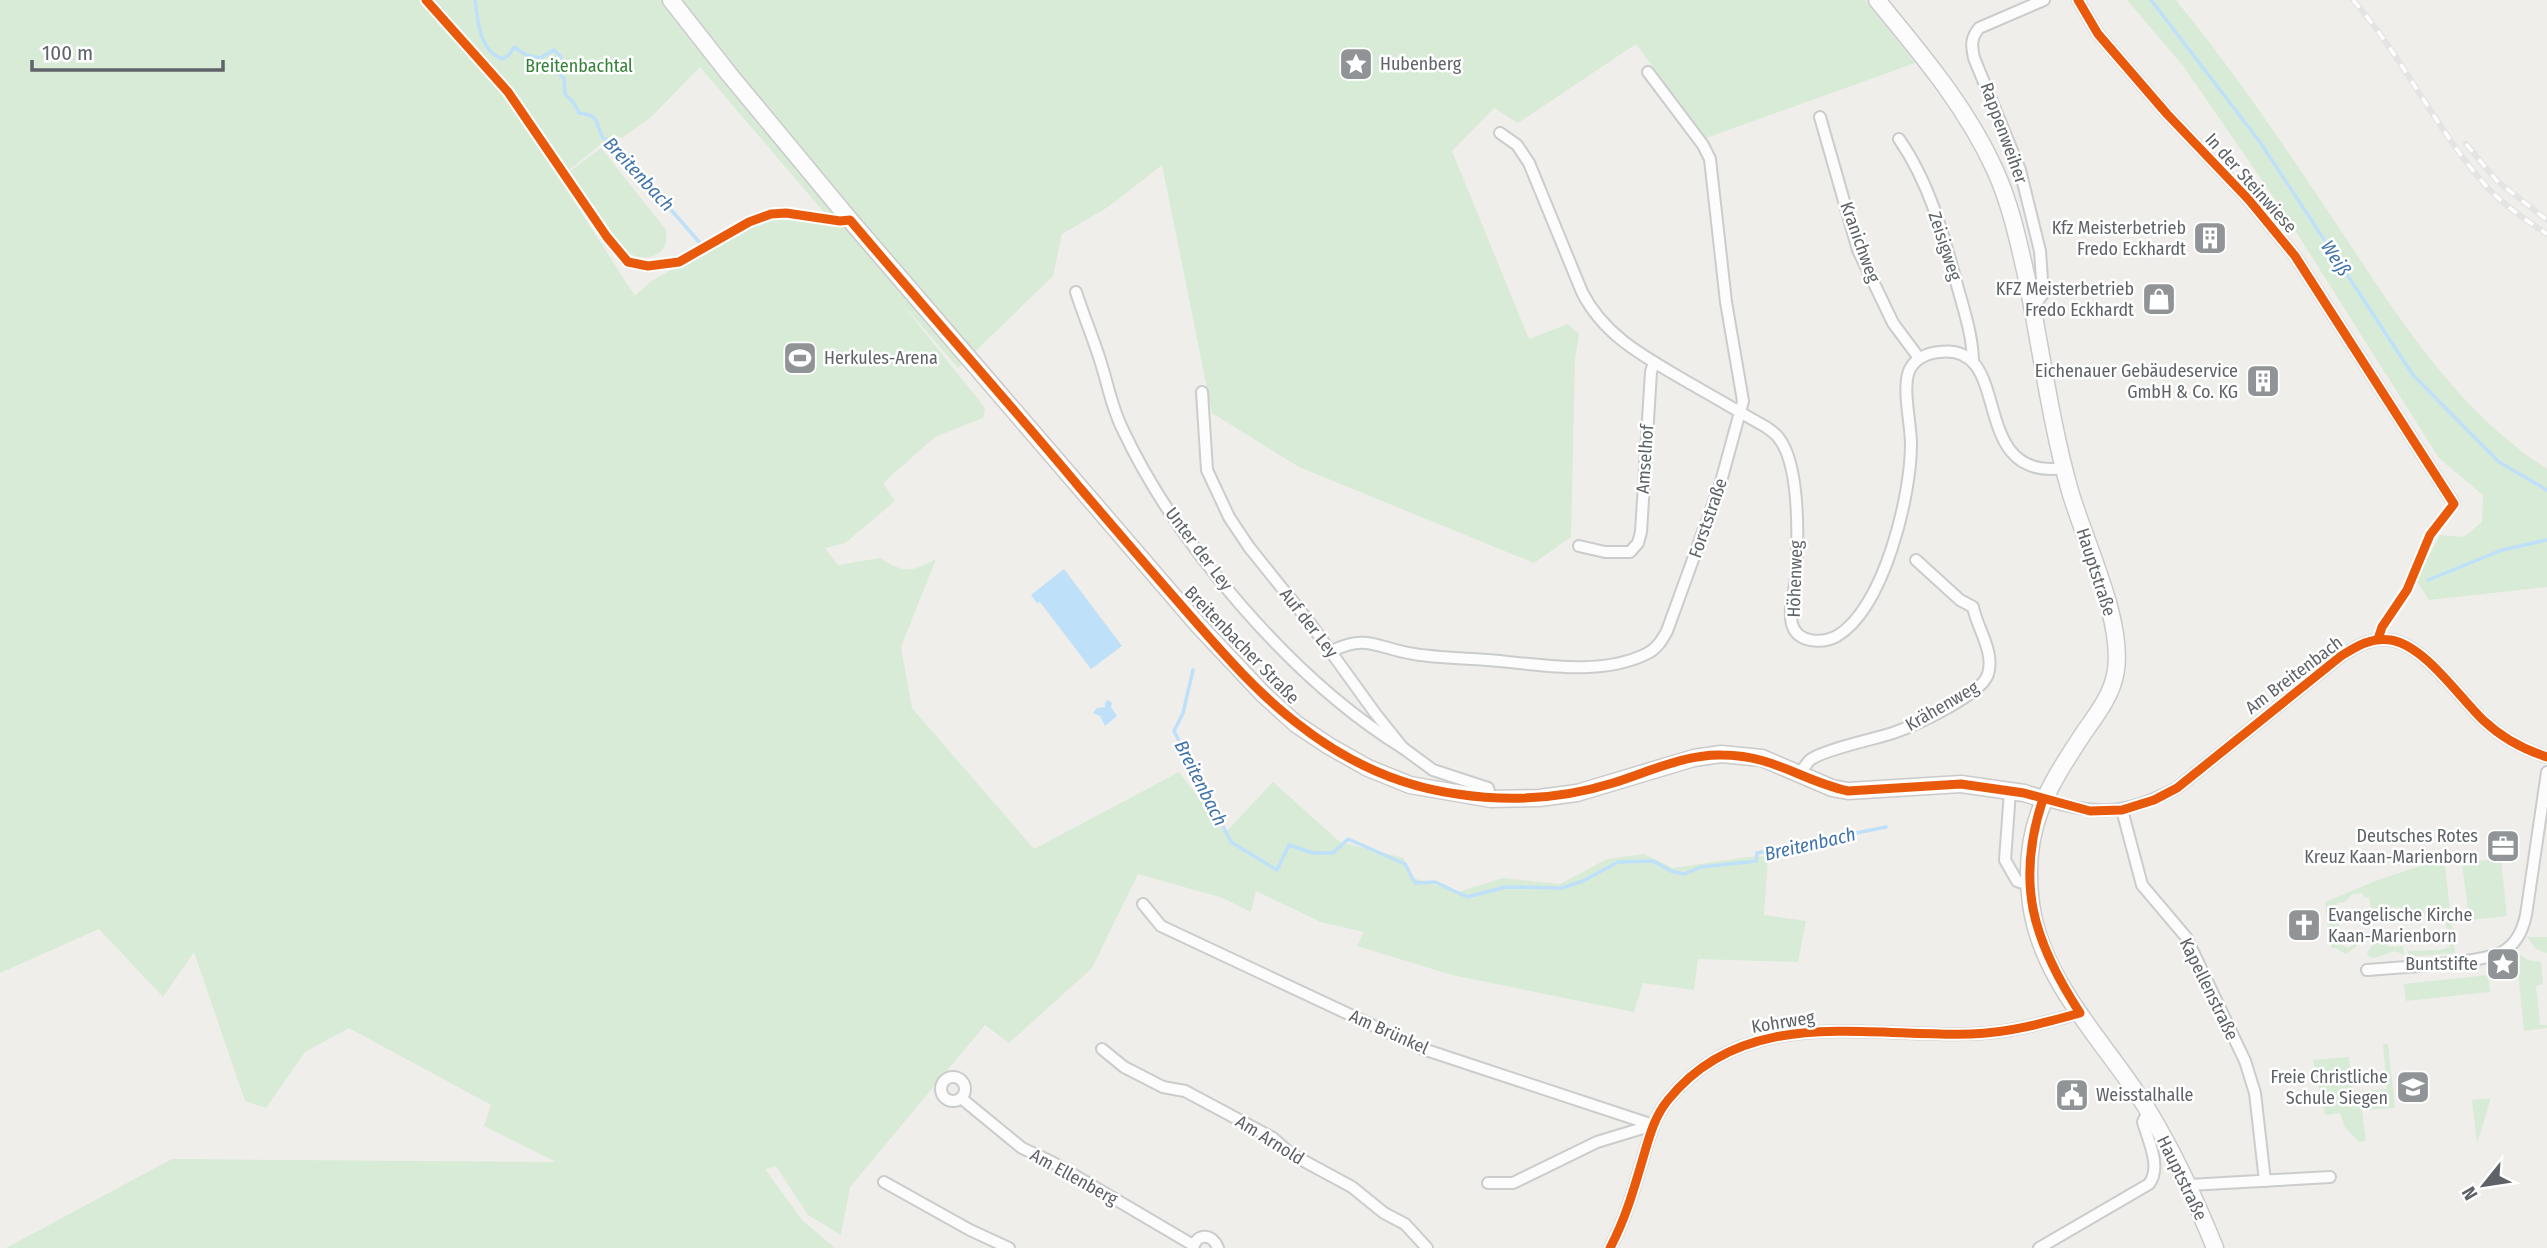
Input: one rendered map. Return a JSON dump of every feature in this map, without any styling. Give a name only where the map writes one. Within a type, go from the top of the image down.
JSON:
[{"type":"street","name":"Breitenbacher Straße","points":[[671,0],[850,220],[1199,626],[1263,694],[1296,724],[1329,746],[1368,768],[1410,785],[1490,799],[1539,798],[1577,793],[1655,768],[1721,754],[1762,758],[1832,788],[1848,791],[1961,784],[2043,799]]},
{"type":"street","name":"Hauptstraße","points":[[1877,0],[1945,86],[1978,135],[1996,173],[2015,224],[2064,468],[2112,617],[2116,668],[2112,687],[2056,775],[2035,821],[2029,885],[2035,922],[2048,960],[2080,1013],[2148,1111],[2189,1185],[2215,1248]]},
{"type":"street","name":"Rappenweiher","points":[[2032,307],[2043,294],[2040,251],[2020,170],[1971,45],[1973,35],[1979,28],[2044,0]]},
{"type":"street","name":"In der Steinwiese","points":[[2078,0],[2098,34],[2167,114],[2249,200],[2295,256],[2454,505]]},
{"type":"street","name":"Forststraße","points":[[1332,651],[1344,644],[1367,641],[1414,654],[1580,667],[1610,665],[1649,653],[1667,631],[1720,485],[1743,401],[1726,302],[1710,159],[1703,145],[1648,72]]},
{"type":"street","name":"Kranichweg","points":[[1820,117],[1858,250],[1894,323],[1919,358]]},
{"type":"street","name":"Höhenweg","points":[[1500,133],[1517,145],[1529,163],[1589,306],[1619,340],[1766,427],[1779,438],[1787,453],[1797,515],[1792,625],[1796,632],[1810,640],[1828,640],[1839,635],[1859,615],[1888,559],[1902,515],[1909,472],[1911,445],[1906,385],[1909,370],[1919,358]]},
{"type":"street","name":"Zeisigweg","points":[[1899,139],[1909,153],[1945,239],[1972,339],[1973,360]]},
{"type":"street","name":"Unter der Ley","points":[[1076,292],[1120,426],[1161,498],[1198,552],[1253,618],[1303,668],[1348,709],[1403,748]]},
{"type":"street","points":[[1919,358],[1938,352],[1961,351],[1973,360],[1980,369],[2000,431],[2014,454],[2021,462],[2037,468],[2064,468]]},
{"type":"street","name":"Amselhof","points":[[1579,546],[1605,552],[1630,552],[1638,543],[1641,532],[1651,372],[1654,362]]},
{"type":"street","name":"Auf der Ley","points":[[1202,392],[1207,470],[1229,517],[1249,547],[1332,651],[1403,748],[1433,769],[1488,788],[1490,799]]},
{"type":"street","name":"Krähenweg","points":[[1800,773],[1811,759],[1895,733],[1949,706],[1983,684],[1989,674],[1989,658],[1984,637],[1977,625],[1973,607],[1961,600],[1916,560]]},
{"type":"street","name":"Am Breitenbach","points":[[2043,799],[2090,811],[2123,810],[2154,800],[2177,788],[2341,656],[2366,641],[2378,639],[2392,640],[2419,654],[2507,740],[2527,751],[2547,757]]},
{"type":"street","points":[[2367,970],[2482,958],[2503,951],[2512,944],[2519,936],[2526,915],[2547,772]]},
{"type":"street","points":[[2010,792],[2005,860],[2017,881],[2029,885]]},
{"type":"street","name":"Kapellenstraße","points":[[2123,810],[2142,885],[2186,937],[2245,1061],[2255,1093],[2265,1181]]},
{"type":"street","name":"Am Brünkel","points":[[1143,904],[1161,926],[1423,1049],[1653,1125]]},
{"type":"street","name":"Kohrweg","points":[[1610,1248],[1627,1209],[1653,1125],[1667,1101],[1690,1077],[1716,1058],[1756,1040],[1789,1033],[1828,1031],[1975,1034],[2014,1029],[2080,1013]]},
{"type":"street","name":"Am Arnold","points":[[1102,1049],[1124,1067],[1163,1087],[1185,1091],[1273,1138],[1291,1154],[1352,1187],[1384,1213],[1405,1224],[1427,1248]]},
{"type":"street","name":"Am Ellenberg","points":[[961,1098],[1022,1148],[1052,1162],[1193,1247],[1198,1239],[1210,1237],[1218,1248]]},
{"type":"street","points":[[2039,1248],[2137,1192],[2154,1177],[2154,1161],[2143,1122],[2148,1111]]},
{"type":"street","points":[[1488,1183],[1513,1183],[1597,1142],[1653,1125]]},
{"type":"street","points":[[2189,1185],[2330,1177]]},
{"type":"street","points":[[884,1182],[970,1230],[1009,1248]]},
{"type":"green space","name":"Breitenbachtal","points":[[0,0],[1865,0],[1915,63],[1706,138],[1636,44],[1518,123],[1494,108],[1452,151],[1529,339],[1568,324],[1579,334],[1575,359],[1571,537],[1534,563],[1299,467],[1212,413],[1162,165],[1108,207],[1062,234],[1053,276],[958,368],[899,300],[985,408],[983,418],[935,437],[883,483],[895,501],[845,543],[825,548],[838,565],[880,558],[902,569],[914,569],[936,559],[901,647],[912,708],[1034,849],[1179,772],[1225,833],[1273,782],[1340,842],[1404,858],[1410,877],[1458,892],[1503,878],[1560,884],[1607,859],[1644,854],[1673,868],[1768,856],[1764,915],[1806,921],[1798,962],[1698,959],[1694,990],[1643,983],[1634,1012],[1452,975],[1357,946],[1364,932],[1321,922],[1256,891],[1251,912],[1223,898],[1138,874],[1092,968],[1009,1043],[985,1025],[850,1187],[841,1235],[808,1215],[776,1166],[765,1169],[802,1220],[835,1248],[6,1248],[172,1159],[556,1162],[484,1126],[491,1105],[349,1028],[305,1052],[266,1108],[245,1101],[194,952],[163,997],[99,929],[0,973]],"holes":[[[700,67],[834,224],[786,213],[763,217],[650,282],[635,296],[559,178],[614,134],[622,138],[651,117]]]},
{"type":"green space","points":[[2127,0],[2176,0],[2256,106],[2426,354],[2481,416],[2547,469],[2547,587],[2429,600],[2416,580],[2440,535],[2464,537],[2482,522],[2483,495],[2439,458],[2279,205],[2184,67]]},
{"type":"green space","points":[[601,148],[666,230],[664,247],[653,256],[633,255],[620,246],[570,171]]},
{"type":"green space","points":[[2444,858],[2455,953],[2408,957],[2408,951],[2441,950],[2450,947],[2444,915],[2417,915],[2402,920],[2400,907],[2371,909],[2369,897],[2364,898],[2363,893],[2352,894],[2345,902],[2337,903],[2340,944],[2348,948],[2357,943],[2356,947],[2346,954],[2331,948],[2325,902],[2378,880]]},
{"type":"green space","points":[[2501,858],[2507,916],[2469,920],[2462,863]]},
{"type":"green space","points":[[2527,937],[2547,937],[2547,953],[2536,949]]},
{"type":"green space","points":[[2387,940],[2388,947],[2403,946],[2404,955],[2395,951],[2369,957],[2367,953],[2375,941]]},
{"type":"green space","points":[[2516,952],[2528,960],[2541,962],[2543,984],[2536,986],[2540,1025],[2547,1025],[2547,1028],[2524,1031]]},
{"type":"green space","points":[[2488,975],[2490,992],[2406,1001],[2404,984]]},
{"type":"green space","points":[[2383,1044],[2388,1044],[2395,1108],[2362,1110],[2366,1141],[2359,1142],[2345,1127],[2340,1113],[2325,1115],[2313,1060],[2349,1057],[2353,1092],[2387,1089]]},
{"type":"green space","points":[[2491,1098],[2477,1144],[2472,1100]]},
{"type":"water","points":[[1064,569],[1122,646],[1091,669],[1040,602],[1037,603],[1031,595]]},
{"type":"water","points":[[1108,700],[1117,716],[1105,726],[1100,716],[1093,713],[1097,708],[1105,707]]},
{"type":"waterway","name":"Breitenbach","points":[[475,0],[481,34],[494,55],[502,59],[509,55],[514,47],[526,55],[540,58],[554,50],[561,57],[560,63],[550,66],[564,78],[565,94],[579,113],[594,118],[603,138],[621,149],[700,243]]},
{"type":"waterway","name":"Weiß","points":[[2151,0],[2260,142],[2413,375],[2499,462],[2547,490]]},
{"type":"waterway","name":"Breitenbach","points":[[2428,580],[2502,550],[2547,540]]},
{"type":"waterway","name":"Breitenbach","points":[[1193,670],[1183,713],[1174,731],[1231,842],[1277,870],[1289,845],[1313,853],[1333,853],[1348,839],[1405,864],[1415,883],[1435,882],[1467,897],[1506,887],[1562,888],[1583,881],[1618,862],[1653,861],[1671,871],[1684,874],[1701,867],[1756,861],[1757,853],[1886,827]]},
{"type":"railway","points":[[2353,0],[2388,46],[2469,166],[2501,201],[2547,234]]},
{"type":"railway","points":[[2466,144],[2497,181],[2547,220]]},
{"type":"cycle path","points":[[426,0],[508,92],[607,237],[628,262],[648,266],[679,262],[749,222],[771,214],[786,213],[850,220],[1240,671],[1268,699],[1316,737],[1373,770],[1394,778],[1457,794],[1536,798],[1575,793],[1694,757],[1722,755],[1757,759],[1848,791],[1961,784],[2024,793],[2090,811],[2122,810],[2154,800],[2177,788],[2341,656],[2364,643],[2384,639],[2404,644],[2416,652],[2498,732],[2547,757]]},
{"type":"cycle path","points":[[2078,0],[2098,34],[2167,114],[2249,200],[2295,256],[2454,504],[2430,535],[2407,590],[2382,627],[2378,639]]},
{"type":"cycle path","points":[[1610,1248],[1629,1204],[1659,1113],[1698,1070],[1732,1050],[1769,1038],[1808,1032],[1999,1032],[2080,1013],[2050,961],[2033,911],[2030,858],[2043,799]]},
{"type":"place","name":"Hubenberg","points":[[1356,64]]},
{"type":"place","name":"Kfz Meisterbetrieb Fredo Eckhardt","points":[[2210,238]]},
{"type":"place","name":"KFZ Meisterbetrieb Fredo Eckhardt","points":[[2159,299]]},
{"type":"place","name":"Herkules-Arena","points":[[800,358]]},
{"type":"place","name":"Eichenauer Gebäudeservice GmbH & Co. KG","points":[[2263,381]]},
{"type":"place","name":"Deutsches Rotes Kreuz Kaan-Marienborn","points":[[2503,846]]},
{"type":"place","name":"Evangelische Kirche Kaan-Marienborn","points":[[2304,925]]},
{"type":"place","name":"Buntstifte","points":[[2503,964]]},
{"type":"place","name":"Freie Christliche Schule Siegen","points":[[2413,1087]]},
{"type":"place","name":"Weisstalhalle","points":[[2072,1095]]}]
